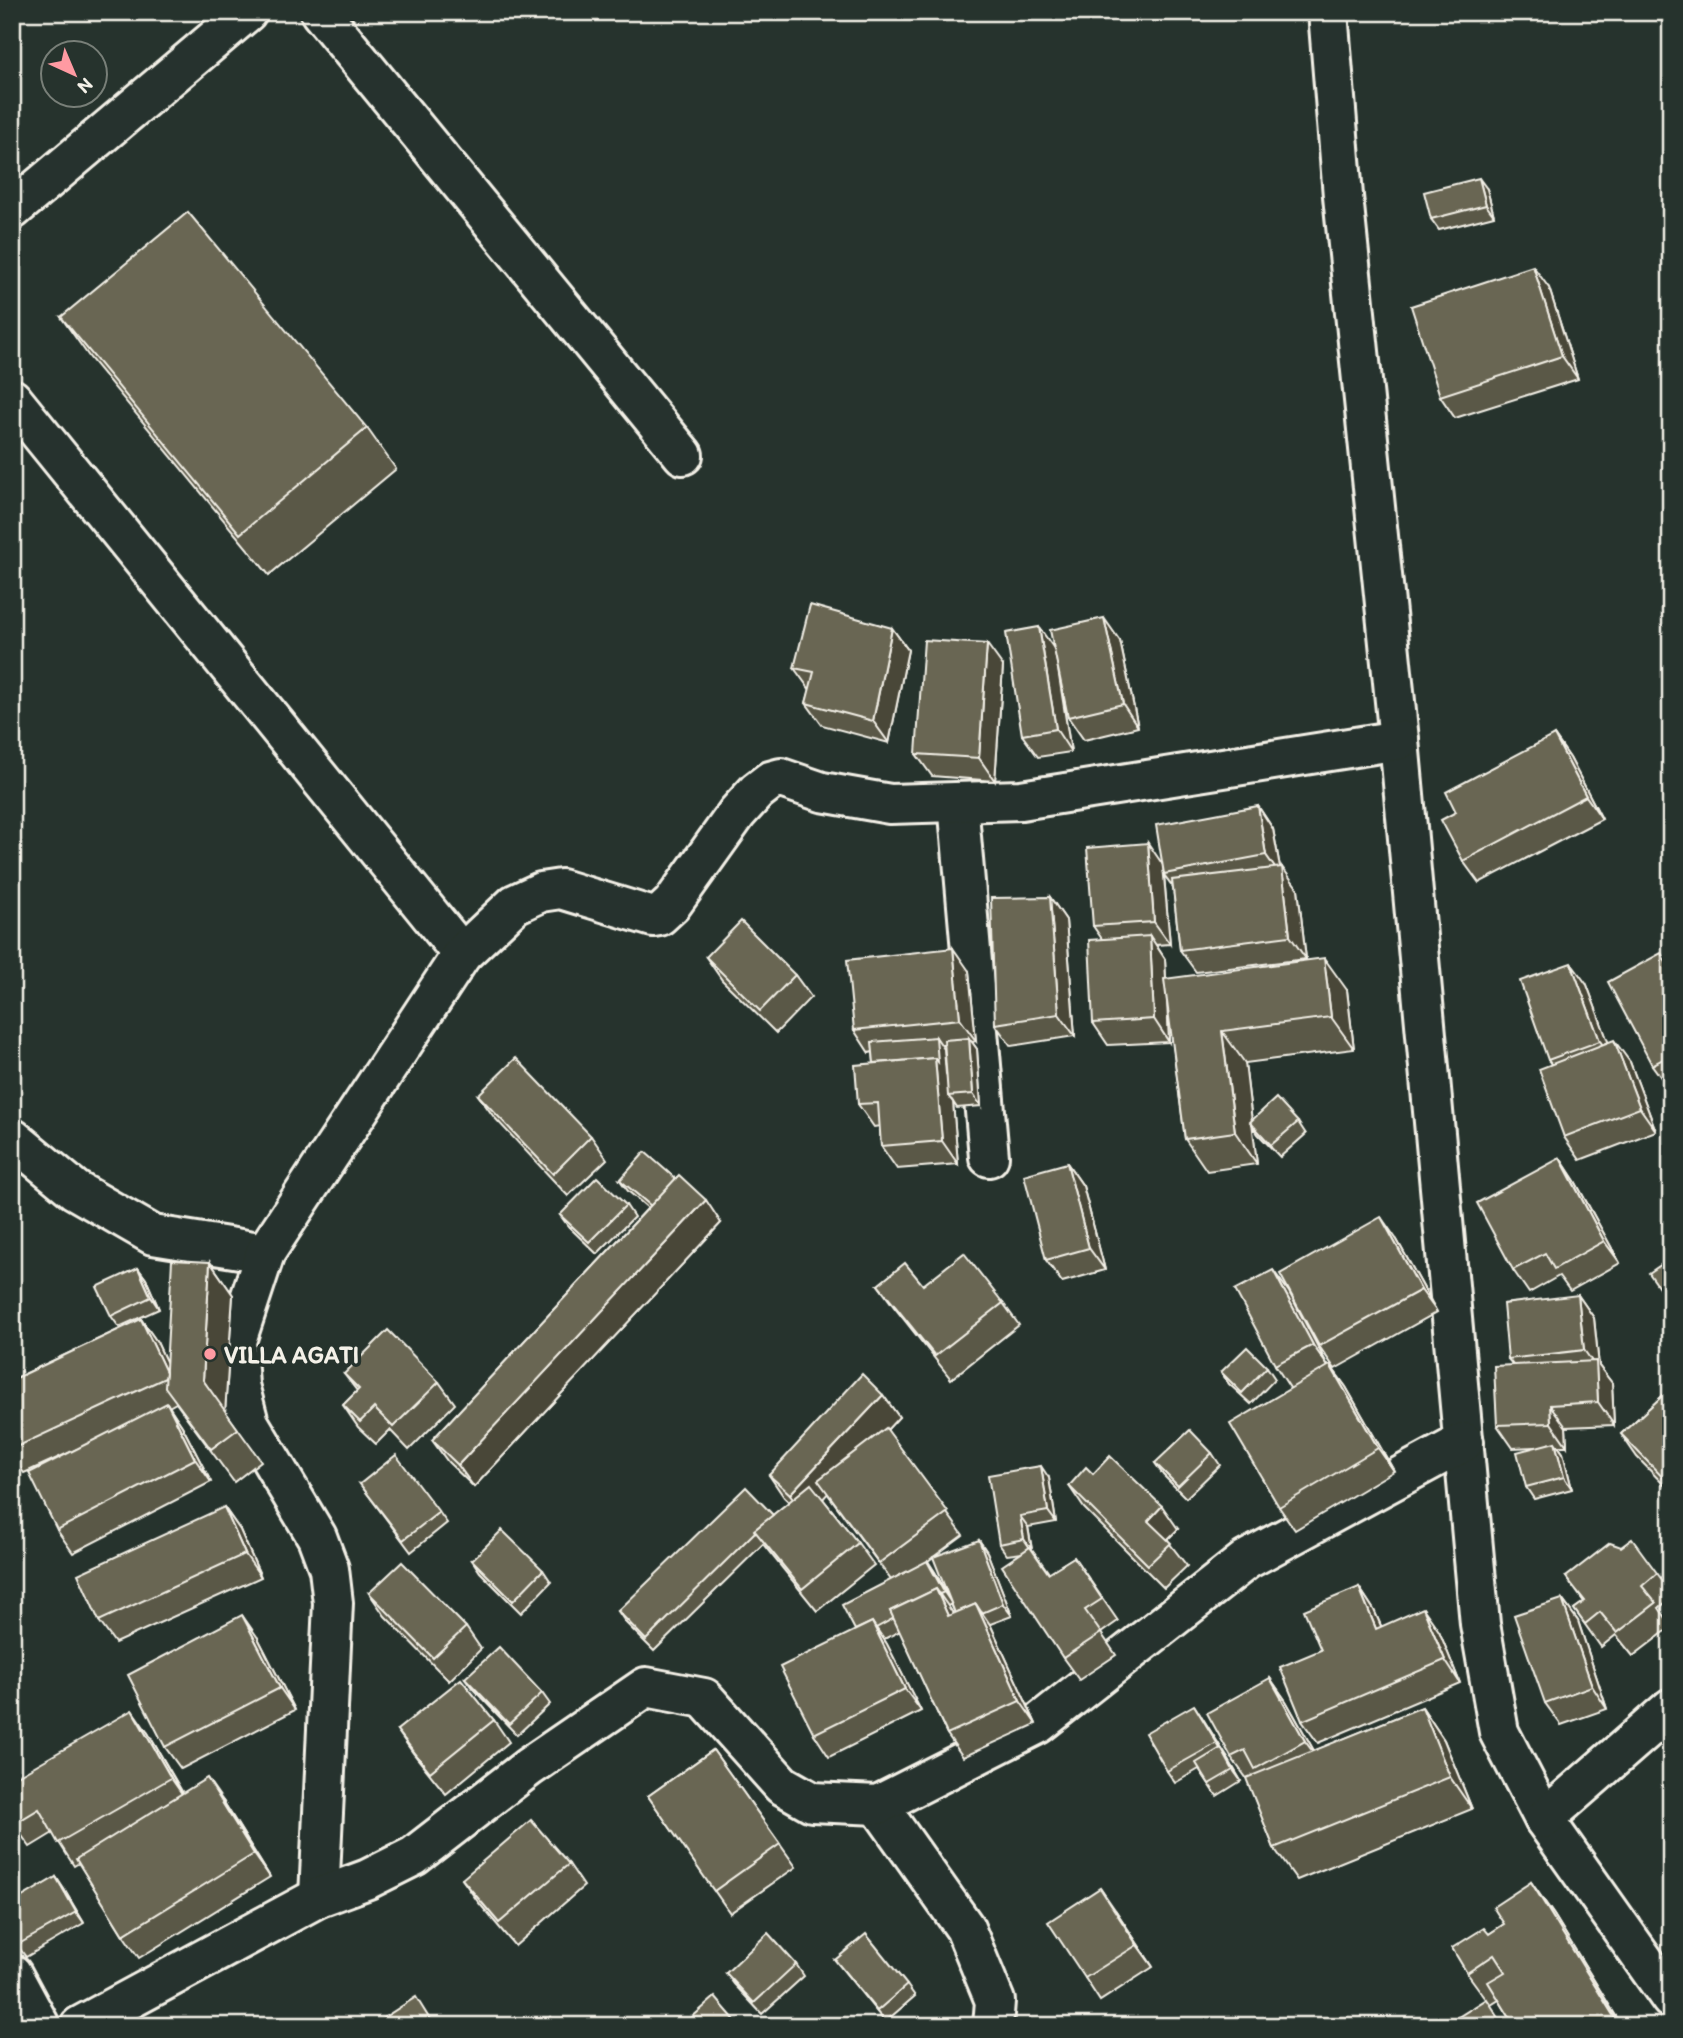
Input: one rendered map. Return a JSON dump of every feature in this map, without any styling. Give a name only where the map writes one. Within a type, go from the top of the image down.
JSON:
[{"type":"street","points":[[12,210],[247,12]]},
{"type":"street","points":[[320,12],[683,455]]},
{"type":"street","points":[[1328,12],[1343,196],[1399,740],[1480,1624],[1499,1732],[1544,1819],[1671,1999]]},
{"type":"street","points":[[12,399],[462,954]]},
{"type":"street","points":[[319,1897],[333,1603],[329,1569],[317,1537],[249,1423],[239,1385],[236,1341],[265,1253],[462,954],[515,904],[541,891],[561,890],[653,917],[659,916],[672,904],[737,813],[770,781],[781,778],[822,792],[890,804],[1021,800],[1399,740]]},
{"type":"street","points":[[958,802],[989,1157]]},
{"type":"street","points":[[12,1138],[75,1190],[153,1235],[265,1253]]},
{"type":"street","points":[[80,2026],[319,1897],[368,1879],[415,1856],[529,1767],[646,1688],[704,1698],[782,1786],[812,1802],[878,1805],[1038,1724],[1246,1560],[1464,1442]]},
{"type":"street","points":[[1544,1819],[1671,1708]]},
{"type":"street","points":[[878,1805],[965,1928],[995,2001],[993,2026]]},
{"type":"street","points":[[12,1974],[40,2026]]},
{"type":"building","points":[[1479,178],[1486,205],[1431,219],[1424,192]]},
{"type":"building","points":[[188,212],[367,428],[240,534],[61,317]]},
{"type":"building","points":[[1533,266],[1562,356],[1440,396],[1411,306]]},
{"type":"building","points":[[810,605],[892,628],[873,721],[806,703],[814,672],[794,668]]},
{"type":"building","points":[[1104,618],[1123,704],[1068,717],[1050,630]]},
{"type":"building","points":[[1039,627],[1056,729],[1022,735],[1006,633]]},
{"type":"building","points":[[924,640],[987,644],[979,758],[916,754]]},
{"type":"building","points":[[1554,735],[1586,796],[1463,861],[1441,820],[1456,812],[1446,792]]},
{"type":"building","points":[[1258,806],[1266,855],[1164,874],[1156,825]]},
{"type":"building","points":[[1148,843],[1154,922],[1093,926],[1087,848]]},
{"type":"building","points":[[1282,867],[1290,936],[1180,950],[1172,880]]},
{"type":"building","points":[[1050,897],[1059,1014],[995,1024],[991,898]]},
{"type":"building","points":[[741,921],[795,975],[760,1011],[706,957]]},
{"type":"building","points":[[1150,936],[1154,1019],[1093,1023],[1089,940]]},
{"type":"building","points":[[953,948],[960,1019],[854,1030],[847,960]]},
{"type":"building","points":[[1661,953],[1671,972],[1671,1055],[1652,1065],[1608,982]]},
{"type":"building","points":[[1324,958],[1331,1017],[1222,1031],[1235,1132],[1185,1139],[1164,979]]},
{"type":"building","points":[[1571,963],[1600,1041],[1548,1060],[1520,981]]},
{"type":"building","points":[[936,1037],[938,1062],[935,1058],[874,1063],[872,1042]]},
{"type":"building","points":[[969,1038],[973,1094],[948,1096],[944,1040]]},
{"type":"building","points":[[1614,1040],[1640,1108],[1564,1137],[1539,1069]]},
{"type":"building","points":[[516,1058],[591,1136],[553,1174],[478,1095]]},
{"type":"building","points":[[935,1058],[942,1141],[881,1146],[878,1103],[858,1104],[855,1065]]},
{"type":"building","points":[[1276,1098],[1298,1122],[1271,1145],[1250,1122]]},
{"type":"building","points":[[645,1152],[676,1179],[651,1206],[620,1180]]},
{"type":"building","points":[[1560,1158],[1604,1241],[1554,1269],[1545,1253],[1513,1270],[1477,1203]]},
{"type":"building","points":[[1067,1163],[1089,1248],[1046,1260],[1024,1175]]},
{"type":"building","points":[[679,1175],[706,1200],[458,1465],[432,1440]]},
{"type":"building","points":[[597,1177],[626,1205],[589,1242],[560,1215]]},
{"type":"building","points":[[1381,1217],[1421,1290],[1319,1346],[1280,1274]]},
{"type":"building","points":[[964,1253],[1003,1303],[935,1356],[878,1285],[905,1263],[923,1285]]},
{"type":"building","points":[[1671,1258],[1671,1304],[1649,1273]]},
{"type":"building","points":[[172,1260],[210,1262],[203,1380],[238,1429],[211,1449],[165,1387]]},
{"type":"building","points":[[138,1268],[151,1297],[111,1316],[97,1287]]},
{"type":"building","points":[[1273,1270],[1313,1345],[1275,1365],[1235,1290]]},
{"type":"building","points":[[1578,1295],[1584,1350],[1508,1359],[1503,1304]]},
{"type":"building","points":[[141,1319],[166,1372],[165,1378],[12,1449],[12,1380]]},
{"type":"building","points":[[388,1330],[439,1382],[393,1427],[374,1408],[360,1422],[343,1405],[359,1389],[344,1374]]},
{"type":"building","points":[[1247,1347],[1267,1367],[1242,1393],[1221,1372]]},
{"type":"building","points":[[1596,1361],[1598,1402],[1550,1405],[1551,1423],[1497,1425],[1494,1366]]},
{"type":"building","points":[[1330,1365],[1378,1448],[1279,1507],[1230,1424]]},
{"type":"building","points":[[862,1374],[883,1395],[790,1494],[769,1475]]},
{"type":"building","points":[[1671,1388],[1671,1486],[1621,1434]]},
{"type":"building","points":[[167,1403],[195,1459],[57,1530],[29,1473]]},
{"type":"building","points":[[886,1428],[948,1512],[879,1563],[818,1480]]},
{"type":"building","points":[[1190,1430],[1212,1453],[1178,1486],[1155,1463]]},
{"type":"building","points":[[1555,1442],[1564,1477],[1526,1487],[1517,1452]]},
{"type":"building","points":[[396,1455],[439,1512],[403,1540],[360,1484]]},
{"type":"building","points":[[1110,1456],[1162,1506],[1148,1521],[1171,1543],[1148,1565],[1069,1486],[1086,1467],[1093,1474]]},
{"type":"building","points":[[1041,1466],[1048,1511],[1020,1516],[1024,1539],[999,1544],[988,1475]]},
{"type":"building","points":[[811,1484],[858,1543],[802,1589],[754,1530]]},
{"type":"building","points":[[746,1487],[773,1515],[754,1530],[755,1532],[646,1640],[618,1611]]},
{"type":"building","points":[[224,1507],[245,1554],[99,1621],[78,1574]]},
{"type":"building","points":[[502,1530],[543,1570],[513,1601],[472,1560]]},
{"type":"building","points":[[1632,1539],[1657,1573],[1642,1586],[1656,1603],[1617,1633],[1600,1612],[1585,1624],[1574,1609],[1585,1601],[1566,1577],[1610,1543],[1621,1547]]},
{"type":"building","points":[[979,1540],[1003,1604],[982,1613],[976,1604],[955,1613],[933,1557]]},
{"type":"building","points":[[1030,1547],[1048,1573],[1074,1557],[1102,1599],[1085,1610],[1101,1633],[1063,1658],[1002,1566]]},
{"type":"building","points":[[927,1561],[944,1592],[940,1594],[936,1589],[890,1611],[894,1618],[876,1628],[872,1622],[855,1630],[842,1605]]},
{"type":"building","points":[[402,1562],[466,1627],[433,1658],[369,1593]]},
{"type":"building","points":[[1359,1587],[1376,1629],[1423,1608],[1445,1660],[1302,1721],[1280,1667],[1321,1650],[1304,1610]]},
{"type":"building","points":[[936,1589],[948,1616],[976,1604],[1020,1701],[947,1734],[890,1611]]},
{"type":"building","points":[[1562,1599],[1592,1686],[1545,1703],[1514,1615]]},
{"type":"building","points":[[242,1615],[280,1688],[165,1747],[128,1675]]},
{"type":"building","points":[[872,1622],[905,1689],[814,1734],[780,1667]]},
{"type":"building","points":[[499,1647],[542,1693],[509,1724],[465,1678]]},
{"type":"building","points":[[1270,1678],[1305,1741],[1255,1769],[1245,1750],[1231,1757],[1207,1713]]},
{"type":"building","points":[[461,1679],[494,1720],[430,1772],[397,1730]]},
{"type":"building","points":[[1194,1705],[1217,1743],[1167,1771],[1145,1733]]},
{"type":"building","points":[[1422,1707],[1450,1777],[1274,1848],[1246,1778]]},
{"type":"building","points":[[132,1710],[171,1778],[58,1843],[39,1809],[14,1824],[12,1822],[12,1779]]},
{"type":"building","points":[[1221,1748],[1233,1770],[1209,1784],[1196,1763]]},
{"type":"building","points":[[713,1750],[780,1844],[714,1891],[648,1796]]},
{"type":"building","points":[[207,1778],[254,1854],[123,1935],[76,1859]]},
{"type":"building","points":[[531,1820],[569,1864],[499,1923],[462,1879]]},
{"type":"building","points":[[56,1877],[76,1912],[17,1945],[12,1936],[12,1903]]},
{"type":"building","points":[[1531,1882],[1618,2026],[1515,2026],[1488,1982],[1505,1972],[1494,1955],[1467,1973],[1452,1948],[1484,1928],[1489,1934],[1504,1924],[1493,1907]]},
{"type":"building","points":[[1100,1888],[1137,1945],[1085,1978],[1048,1922]]},
{"type":"building","points":[[768,1933],[796,1964],[754,2003],[726,1973]]},
{"type":"building","points":[[866,1934],[907,1985],[877,2011],[835,1960]]},
{"type":"building","points":[[416,1997],[434,2026],[371,2026]]},
{"type":"building","points":[[715,1997],[740,2026],[682,2026]]},
{"type":"building","points":[[1487,1999],[1504,2026],[1444,2026]]},
{"type":"building","points":[[551,2017],[556,2026],[537,2026]]},
{"type":"building","points":[[575,2020],[579,2026],[567,2026]]},
{"type":"place","name":"VILLA AGATI","points":[[210,1354]]}]
